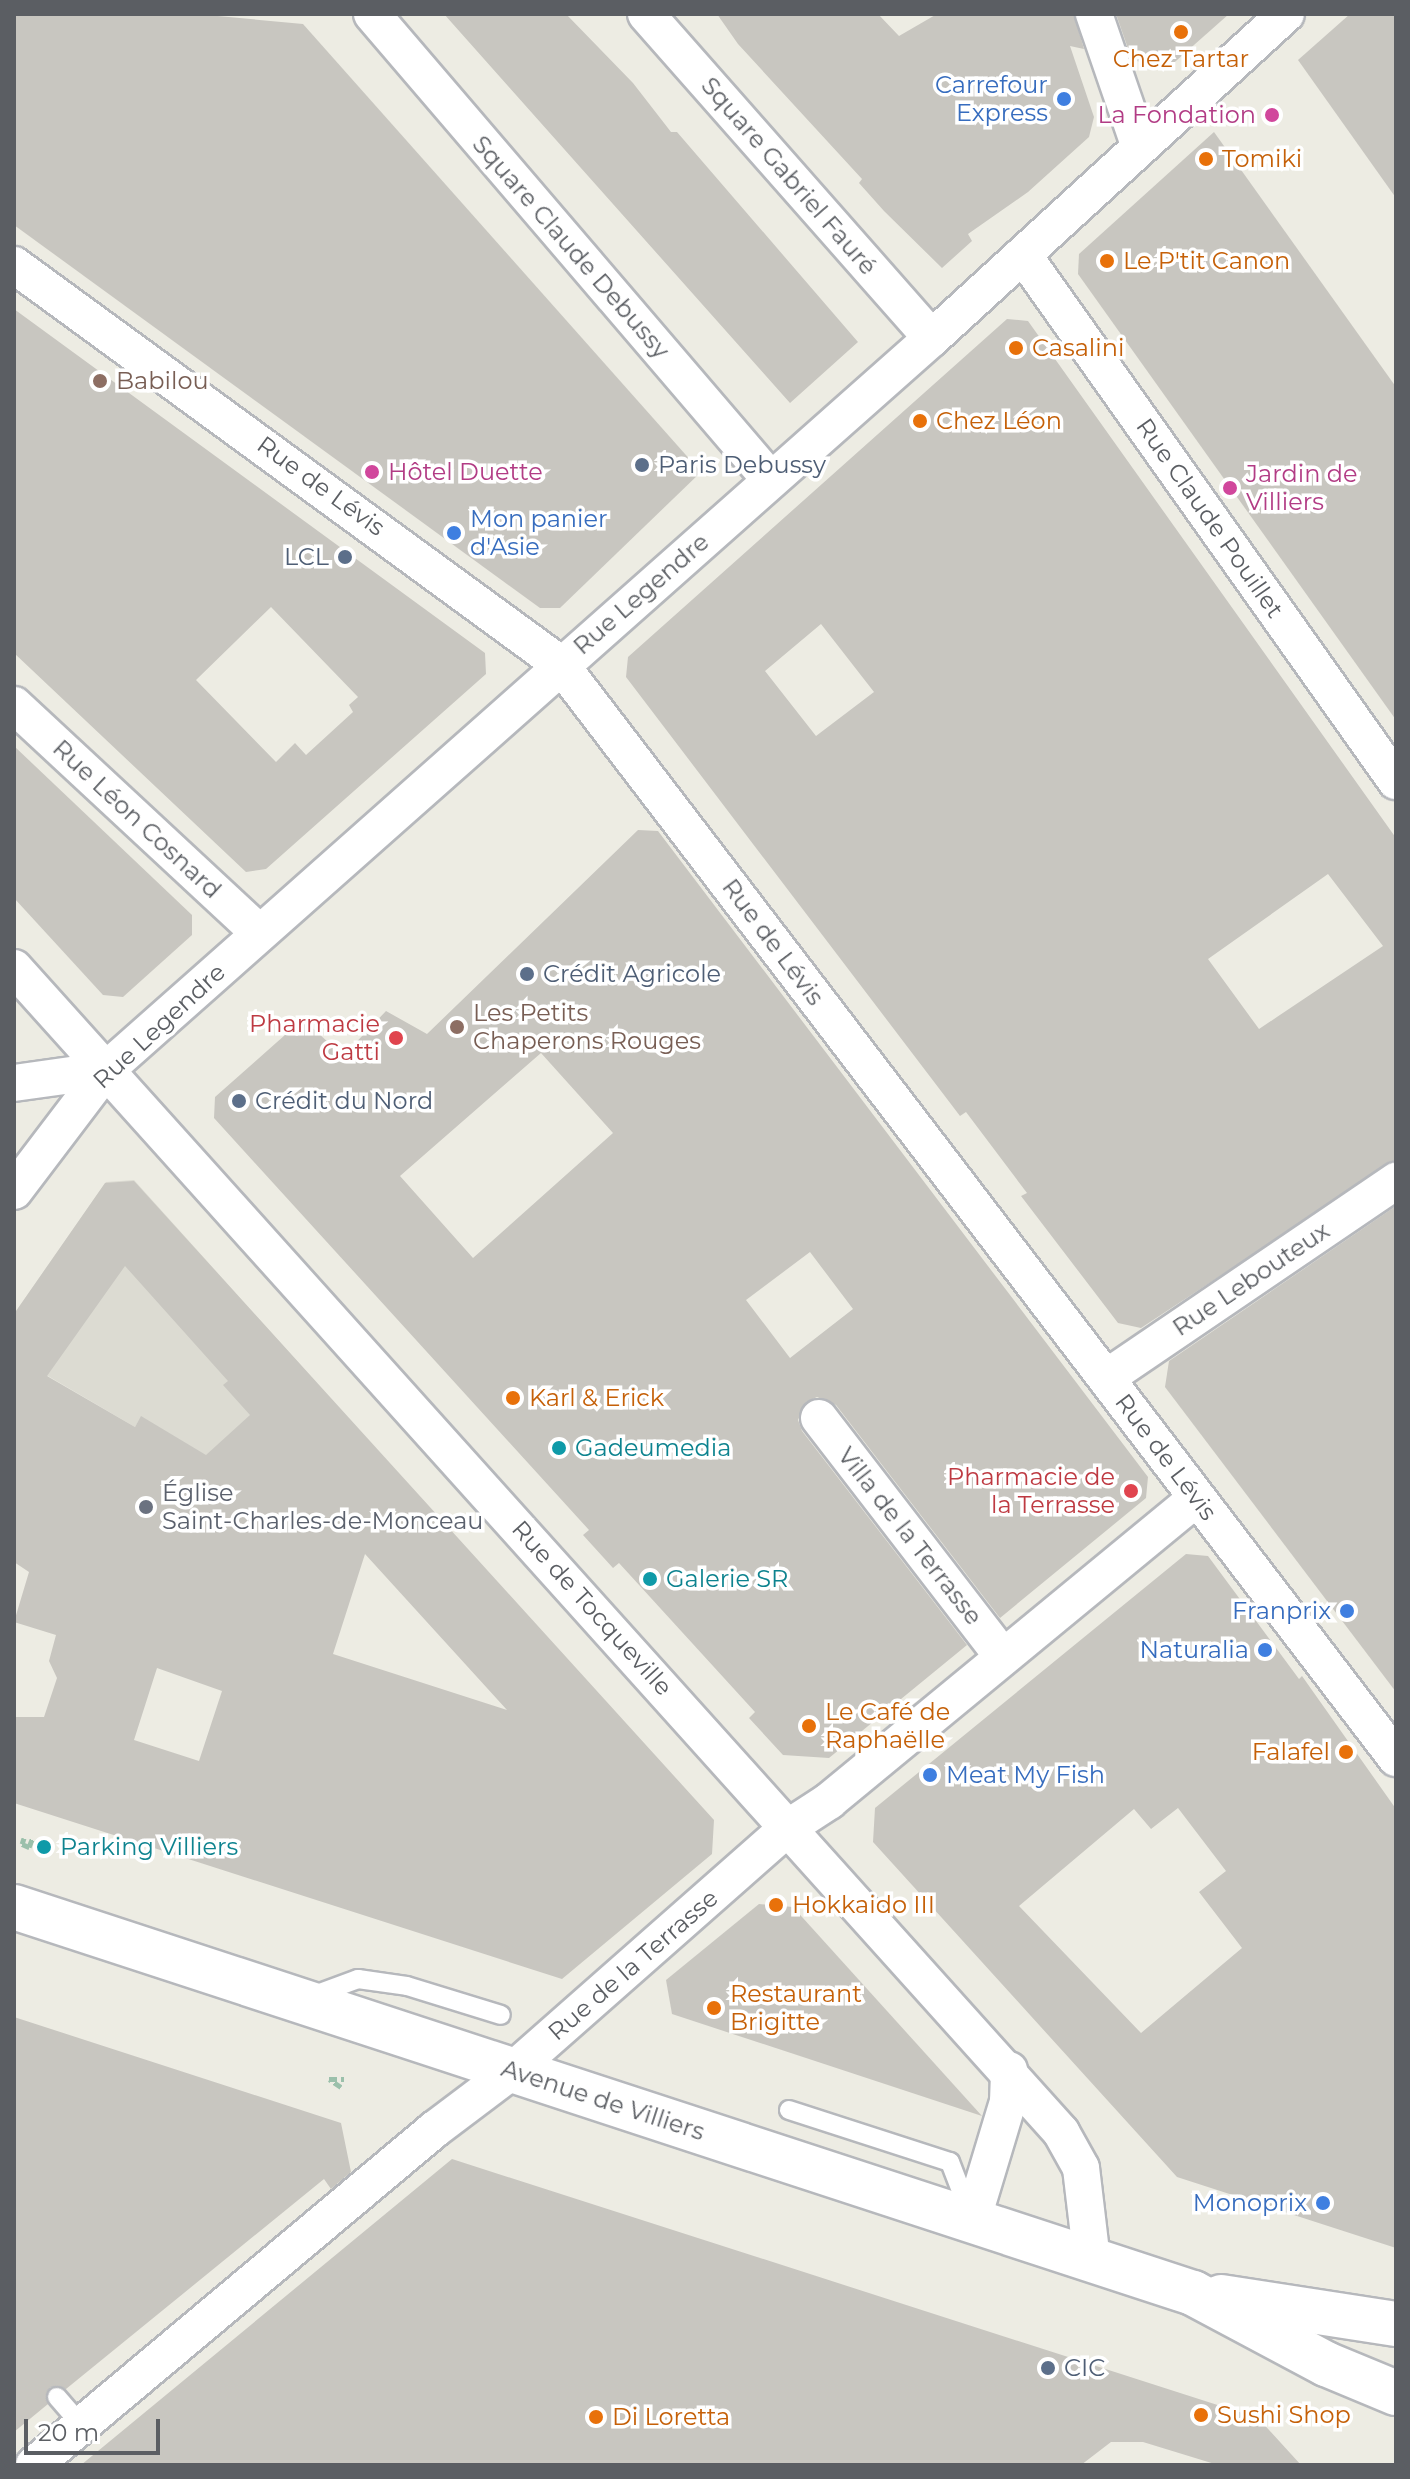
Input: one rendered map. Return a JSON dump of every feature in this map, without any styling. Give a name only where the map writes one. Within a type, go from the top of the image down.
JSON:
[{"type":"main road","name":"Avenue de Villiers","points":[[14,1907],[1193,2293],[1396,2324]]},
{"type":"main road","name":"Avenue de Villiers","points":[[1193,2293],[1326,2364],[1396,2393]]},
{"type":"street","name":"Square Claude Debussy","points":[[372,14],[770,479]]},
{"type":"street","name":"Square Gabriel Fauré","points":[[646,14],[932,338]]},
{"type":"street","points":[[1094,14],[1139,145]]},
{"type":"street","name":"Rue Legendre","points":[[14,1191],[106,1070],[560,664],[932,338],[1139,145],[1286,14]]},
{"type":"street","name":"Rue Claude Pouillet","points":[[1023,255],[1396,781]]},
{"type":"street","name":"Rue de Lévis","points":[[14,265],[560,664],[1196,1498],[1383,1716],[1396,1758]]},
{"type":"street","name":"Rue Léon Cosnard","points":[[14,705],[259,933]]},
{"type":"street","name":"Rue de Tocqueville","points":[[14,968],[1009,2070],[1061,2132],[1081,2168],[1092,2260]]},
{"type":"street","points":[[14,1083],[106,1070]]},
{"type":"street","name":"Rue Lebouteux","points":[[1106,1378],[1396,1181]]},
{"type":"street","name":"Villa de la Terrasse","points":[[819,1418],[1001,1654]]},
{"type":"street","name":"Rue de la Terrasse","points":[[34,2465],[435,2129],[512,2071],[789,1827],[829,1801],[1001,1654],[1196,1498]]},
{"type":"street","points":[[972,2221],[1008,2102],[1009,2070]]},
{"type":"lane","points":[[301,2001],[358,1979],[407,1986],[501,2015]]},
{"type":"lane","points":[[789,2110],[950,2162],[972,2221]]},
{"type":"lane","points":[[57,2397],[82,2426]]},
{"type":"path","points":[[24,1838],[22,1844],[29,1847],[33,1837]]},
{"type":"path","points":[[341,2087],[329,2079],[344,2079]]},
{"type":"shaded area","points":[[134,1180],[315,1381],[224,1480],[141,1417],[135,1427],[48,1376],[34,1395],[14,1380],[14,1314],[106,1182]]},
{"type":"building","points":[[14,14],[196,14],[303,24],[701,472],[560,608],[540,608],[14,225]]},
{"type":"building","points":[[444,14],[566,14],[633,83],[671,132],[677,132],[858,342],[790,403]]},
{"type":"building","points":[[717,14],[878,14],[899,36],[937,14],[1074,14],[1084,49],[1070,46],[1094,117],[1089,137],[1028,192],[968,234],[972,241],[942,268],[859,183],[862,179],[738,44]]},
{"type":"building","points":[[1116,14],[1229,14],[1168,68],[1132,60]]},
{"type":"building","points":[[1350,14],[1396,14],[1396,198],[1298,60]]},
{"type":"building","points":[[1214,132],[1396,387],[1396,720],[1078,274],[1079,254]]},
{"type":"building","points":[[14,309],[485,653],[486,674],[266,869],[246,872],[14,653]],"holes":[[[271,607],[358,697],[349,705],[353,712],[306,755],[295,743],[276,762],[196,680]]]},
{"type":"building","points":[[1007,319],[1028,321],[1396,838],[1396,1160],[1141,1328],[1118,1323],[1021,1196],[1027,1193],[966,1112],[960,1116],[626,677],[628,657]],"holes":[[[821,624],[874,692],[816,736],[765,671]],[[1328,874],[1383,946],[1259,1029],[1208,959]]]},
{"type":"building","points":[[14,746],[192,915],[192,935],[123,997],[103,995],[14,898]]},
{"type":"building","points":[[638,830],[658,831],[1148,1477],[1146,1498],[1000,1618],[836,1405],[817,1397],[806,1402],[798,1420],[802,1431],[967,1645],[829,1758],[783,1755],[749,1718],[755,1712],[619,1563],[613,1568],[583,1535],[589,1530],[214,1118],[215,1097],[303,1019],[343,1056],[386,1011],[427,1034]],"holes":[[[541,1053],[613,1133],[473,1258],[400,1176]],[[810,1252],[853,1309],[790,1358],[746,1300]]]},
{"type":"building","points":[[134,1181],[714,1820],[712,1854],[562,1979],[14,1803],[14,1717],[44,1717],[57,1678],[49,1661],[56,1635],[14,1622],[29,1572],[14,1562],[14,1314],[105,1183]],"holes":[[[125,1266],[228,1381],[223,1385],[250,1415],[206,1455],[141,1416],[135,1427],[47,1376]],[[365,1554],[507,1710],[333,1654]],[[157,1668],[222,1691],[199,1761],[134,1740]]]},
{"type":"building","points":[[1396,1206],[1396,1692],[1165,1387],[1169,1361]]},
{"type":"building","points":[[1186,1554],[1208,1556],[1299,1679],[1302,1676],[1396,1809],[1396,2248],[1177,2177],[873,1842],[875,1808]],"holes":[[[1178,1808],[1226,1871],[1199,1892],[1242,1948],[1141,2033],[1019,1906],[1134,1809],[1151,1829]]]},
{"type":"building","points":[[759,1904],[793,1907],[982,2116],[672,2014],[666,1980]]},
{"type":"building","points":[[14,2017],[341,2123],[351,2172],[331,2189],[324,2179],[66,2389],[50,2387],[48,2404],[14,2432]]},
{"type":"building","points":[[452,2159],[1258,2418],[1301,2465],[1218,2465],[1143,2442],[1111,2442],[1081,2465],[81,2465]]},
{"type":"place","name":"Chez Tartar","points":[[1181,32]]},
{"type":"place","name":"Carrefour Express","points":[[1064,99]]},
{"type":"place","name":"La Fondation","points":[[1272,115]]},
{"type":"place","name":"Tomiki","points":[[1206,159]]},
{"type":"place","name":"Le P'tit Canon","points":[[1107,261]]},
{"type":"place","name":"Casalini","points":[[1016,348]]},
{"type":"place","name":"Babilou","points":[[100,381]]},
{"type":"place","name":"Chez Léon","points":[[920,421]]},
{"type":"place","name":"Paris Debussy","points":[[642,465]]},
{"type":"place","name":"Hôtel Duette","points":[[372,472]]},
{"type":"place","name":"Jardin de Villiers","points":[[1230,488]]},
{"type":"place","name":"Mon panier d'Asie","points":[[454,533]]},
{"type":"place","name":"LCL","points":[[345,557]]},
{"type":"place","name":"Crédit Agricole","points":[[527,974]]},
{"type":"place","name":"Les Petits Chaperons Rouges","points":[[457,1027]]},
{"type":"place","name":"Pharmacie Gatti","points":[[396,1038]]},
{"type":"place","name":"Crédit du Nord","points":[[239,1101]]},
{"type":"place","name":"Karl & Erick","points":[[513,1398]]},
{"type":"place","name":"Gadeumedia","points":[[559,1448]]},
{"type":"place","name":"Pharmacie de la Terrasse","points":[[1131,1491]]},
{"type":"place","name":"Église Saint-Charles-de-Monceau","points":[[146,1507]]},
{"type":"place","name":"Galerie SR","points":[[650,1579]]},
{"type":"place","name":"Franprix","points":[[1347,1611]]},
{"type":"place","name":"Naturalia","points":[[1265,1650]]},
{"type":"place","name":"Le Café de Raphaëlle","points":[[809,1726]]},
{"type":"place","name":"Falafel","points":[[1346,1752]]},
{"type":"place","name":"Meat My Fish","points":[[930,1775]]},
{"type":"place","name":"Parking Villiers","points":[[44,1847]]},
{"type":"place","name":"Hokkaido III","points":[[776,1905]]},
{"type":"place","name":"Restaurant Brigitte","points":[[714,2008]]},
{"type":"place","name":"Monoprix","points":[[1323,2203]]},
{"type":"place","name":"CIC","points":[[1048,2368]]},
{"type":"place","name":"Sushi Shop","points":[[1201,2415]]},
{"type":"place","name":"Di Loretta","points":[[596,2417]]}]
